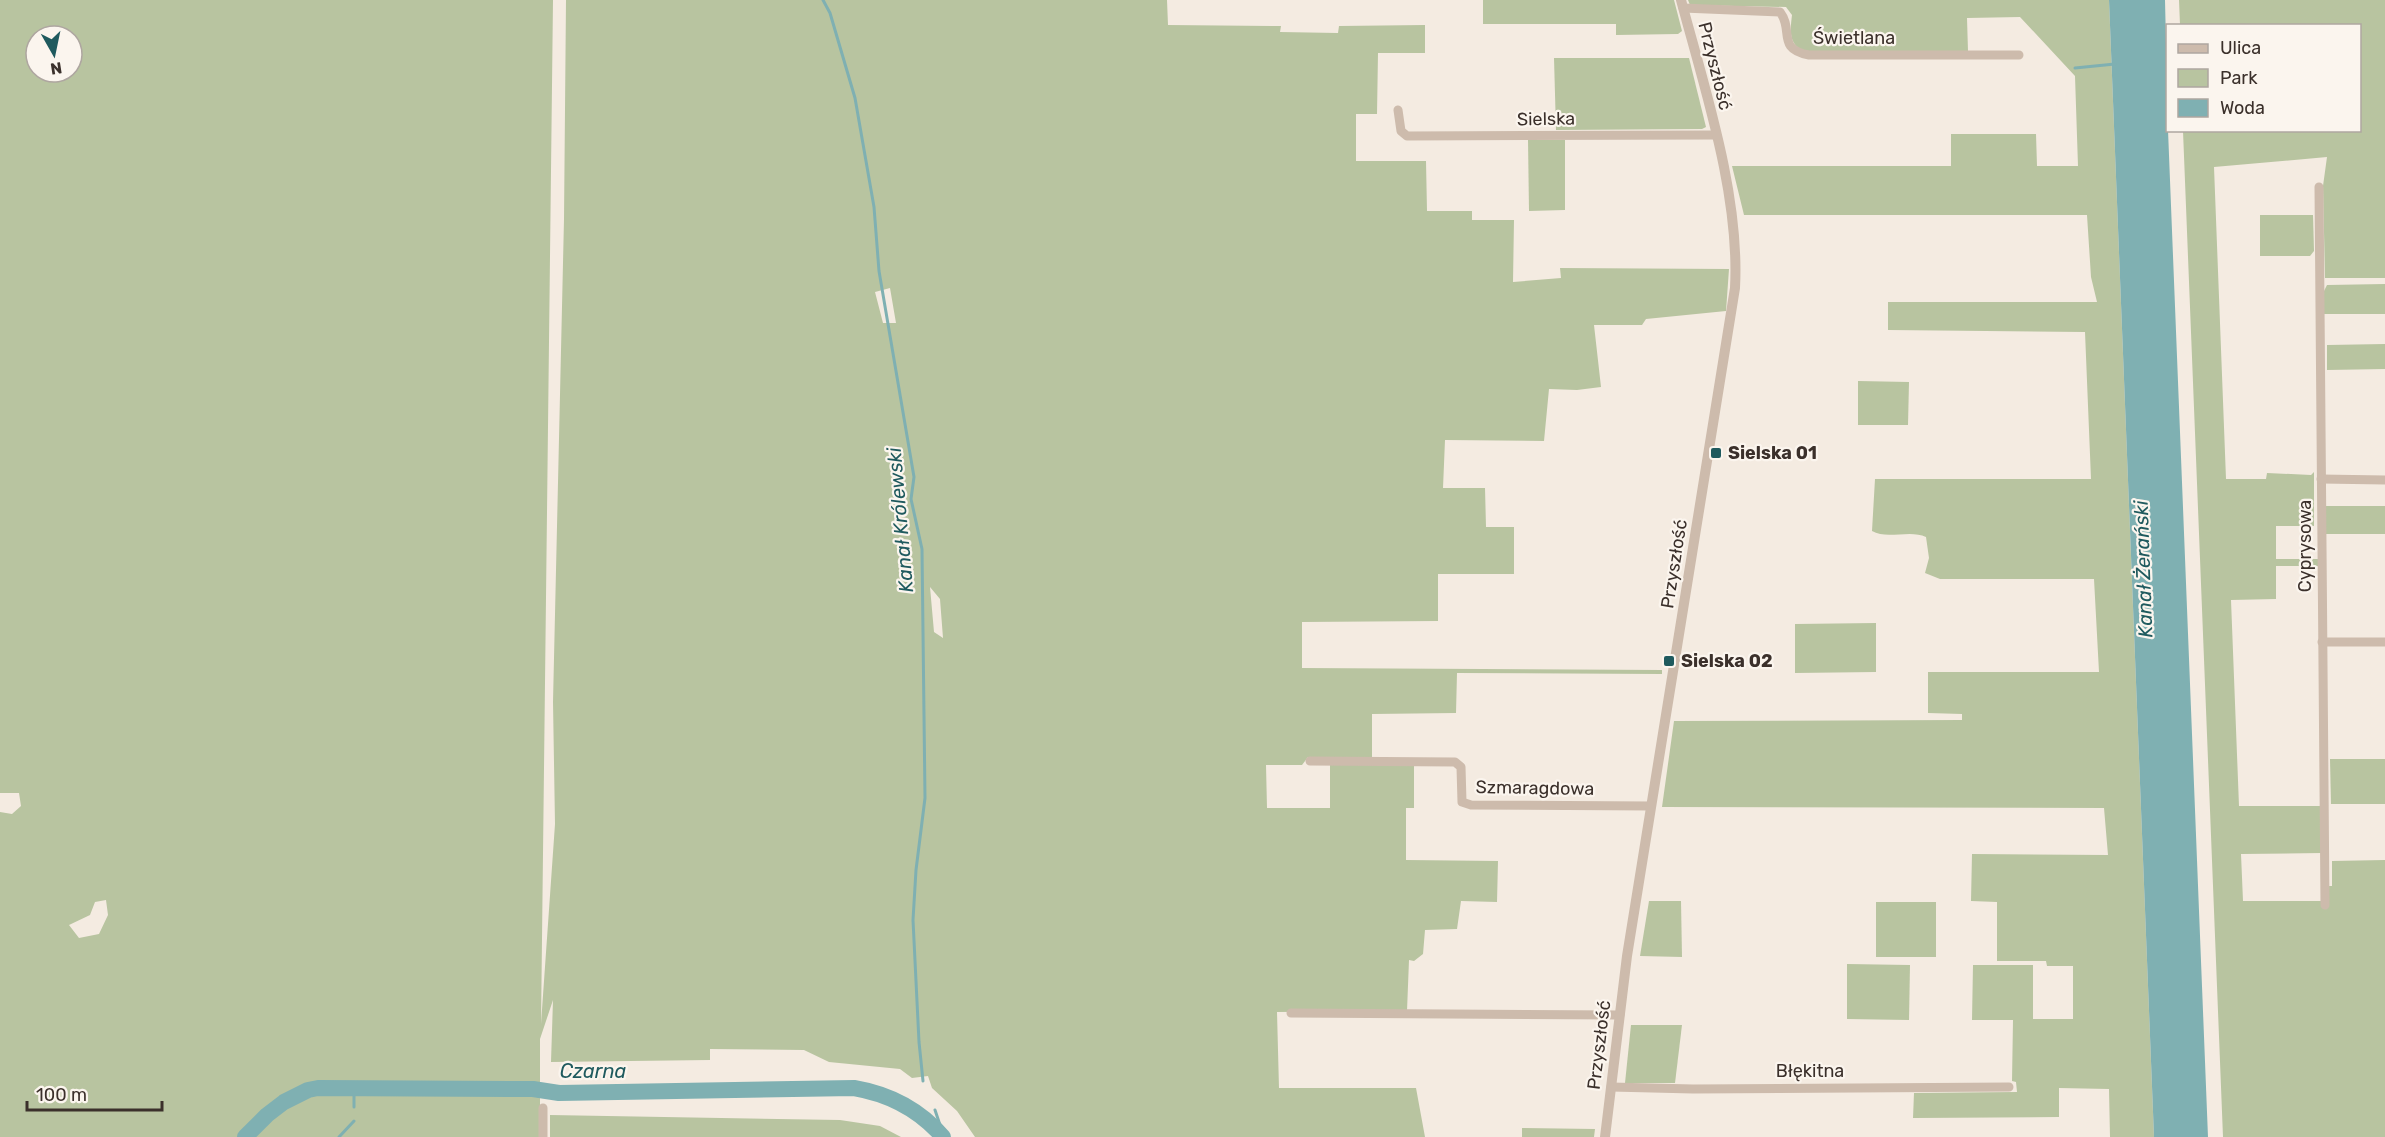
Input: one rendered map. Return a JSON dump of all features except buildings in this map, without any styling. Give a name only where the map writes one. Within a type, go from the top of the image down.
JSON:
[{"type":"street","name":"Świetlana","points":[[1682,4],[1780,12],[1784,18],[1788,44],[1796,52],[1809,56],[2019,55]]},
{"type":"street","name":"Przyszłość","points":[[1605,1137],[1620,1015],[1651,806],[1735,288],[1735,235],[1715,135],[1682,4]]},
{"type":"street","name":"Sielska","points":[[1398,110],[1401,131],[1407,136],[1715,135]]},
{"type":"street","name":"Cyprysowa","points":[[2319,187],[2325,905]]},
{"type":"street","points":[[2321,479],[2385,480]]},
{"type":"street","points":[[2322,642],[2385,642]]},
{"type":"street","name":"Szmaragdowa","points":[[1310,761],[1455,762],[1461,767],[1462,802],[1471,805],[1651,806]]},
{"type":"street","points":[[1291,1014],[1620,1015]]},
{"type":"street","name":"Błękitna","points":[[1611,1086],[1693,1089],[2009,1087]]},
{"type":"street","points":[[543,1108],[543,1137]]},
{"type":"green space","points":[[0,0],[553,0],[541,1024],[555,824],[553,702],[564,219],[566,0],[1167,0],[1168,25],[1281,26],[1280,32],[1338,33],[1339,26],[1425,25],[1425,53],[1378,53],[1377,114],[1356,114],[1356,161],[1426,161],[1427,211],[1472,211],[1472,220],[1514,220],[1513,282],[1561,278],[1560,268],[1729,269],[1726,311],[1646,319],[1642,325],[1594,325],[1601,387],[1577,390],[1549,389],[1544,441],[1445,440],[1443,488],[1485,488],[1486,527],[1514,527],[1514,574],[1438,574],[1438,621],[1302,622],[1302,668],[1662,670],[1662,674],[1457,673],[1456,713],[1372,714],[1372,757],[1308,757],[1302,765],[1266,765],[1267,808],[1330,808],[1330,765],[1414,765],[1414,808],[1406,808],[1406,860],[1498,861],[1497,902],[1461,901],[1457,929],[1425,930],[1423,954],[1414,961],[1409,960],[1407,1011],[1277,1012],[1279,1088],[1416,1088],[1425,1137],[975,1137],[957,1111],[932,1088],[928,1076],[912,1078],[900,1069],[829,1062],[804,1050],[710,1049],[710,1060],[551,1062],[553,1000],[540,1039],[540,1137],[0,1137],[0,812],[12,814],[21,806],[19,793],[0,793]],"holes":[[[890,288],[896,323],[883,323],[875,292]],[[930,587],[940,599],[943,638],[934,632]],[[106,900],[108,915],[99,934],[79,938],[69,925],[90,915],[95,902]]]},
{"type":"green space","points":[[1483,0],[1674,0],[1682,31],[1678,34],[1616,35],[1616,24],[1483,24]]},
{"type":"green space","points":[[1688,0],[2109,0],[2154,1137],[2110,1137],[2109,1089],[2059,1088],[2059,1117],[1913,1118],[1914,1093],[2017,1092],[2016,1082],[2012,1081],[2013,1020],[1972,1020],[1973,965],[2033,965],[2033,1019],[2073,1019],[2073,966],[2047,966],[2046,961],[1997,961],[1997,902],[1971,901],[1972,854],[2108,855],[2104,808],[1662,807],[1674,721],[1962,720],[1962,714],[1928,713],[1928,672],[2099,672],[2094,579],[1940,579],[1925,573],[1929,558],[1926,537],[1913,534],[1885,535],[1872,531],[1875,479],[2091,479],[2085,332],[1888,330],[1888,302],[2097,302],[2091,277],[2087,215],[1744,215],[1732,166],[1951,166],[1951,134],[2036,134],[2037,166],[2078,166],[2075,76],[2020,17],[1967,18],[1968,51],[1808,52],[1801,50],[1794,43],[1791,33],[1792,15],[1786,7],[1690,5]]},
{"type":"green space","points":[[2179,0],[2385,0],[2385,278],[2325,278],[2323,186],[2327,157],[2214,167],[2226,479],[2266,479],[2267,473],[2311,475],[2314,472],[2314,526],[2276,526],[2276,559],[2319,559],[2319,566],[2276,566],[2276,599],[2231,600],[2239,806],[2321,806],[2322,853],[2241,854],[2243,901],[2329,901],[2328,886],[2332,886],[2332,861],[2385,860],[2385,1137],[2223,1137],[2183,132],[2361,132],[2361,24],[2180,24]]},
{"type":"green space","points":[[1554,58],[1689,58],[1706,127],[1702,129],[1556,130]]},
{"type":"green space","points":[[1528,140],[1565,140],[1565,210],[1529,211]]},
{"type":"green space","points":[[2260,215],[2313,215],[2314,251],[2310,256],[2260,256]]},
{"type":"green space","points":[[2385,284],[2385,314],[2323,314],[2323,293],[2327,285]]},
{"type":"green space","points":[[2385,344],[2385,369],[2327,370],[2327,345]]},
{"type":"green space","points":[[1858,381],[1909,382],[1908,425],[1858,425]]},
{"type":"green space","points":[[2325,506],[2385,506],[2385,534],[2325,534]]},
{"type":"green space","points":[[1876,623],[1876,672],[1795,673],[1795,624]]},
{"type":"green space","points":[[2330,759],[2385,759],[2385,804],[2331,804]]},
{"type":"green space","points":[[1649,901],[1681,901],[1682,957],[1640,956]]},
{"type":"green space","points":[[1876,902],[1936,902],[1936,957],[1876,957]]},
{"type":"green space","points":[[1847,964],[1910,965],[1909,1020],[1847,1019]]},
{"type":"green space","points":[[1631,1025],[1682,1025],[1675,1083],[1625,1083]]},
{"type":"green space","points":[[550,1115],[840,1120],[880,1126],[901,1137],[550,1137]]},
{"type":"green space","points":[[1522,1128],[1595,1129],[1594,1137],[1522,1137]]},
{"type":"water","name":"Kanał Żerański","points":[[2109,0],[2165,0],[2166,132],[2168,132],[2208,1137],[2154,1137]]},
{"type":"waterway","name":"Kanał Królewski","points":[[823,0],[830,13],[855,98],[874,207],[879,271],[914,477],[911,499],[922,549],[925,798],[916,870],[913,920],[923,1081]]},
{"type":"waterway","points":[[2075,68],[2115,64]]},
{"type":"waterway","name":"Czarna","points":[[245,1137],[284,1102],[308,1090],[318,1088],[533,1089],[559,1093],[854,1088],[879,1094],[903,1104],[924,1118],[943,1137]]},
{"type":"waterway","points":[[354,1089],[354,1107]]},
{"type":"waterway","name":"Kanał Królewski","points":[[935,1110],[944,1137]]},
{"type":"waterway","points":[[339,1137],[354,1121]]},
{"type":"place","name":"Sielska 01","points":[[1716,453]]},
{"type":"place","name":"Sielska 02","points":[[1669,661]]}]
